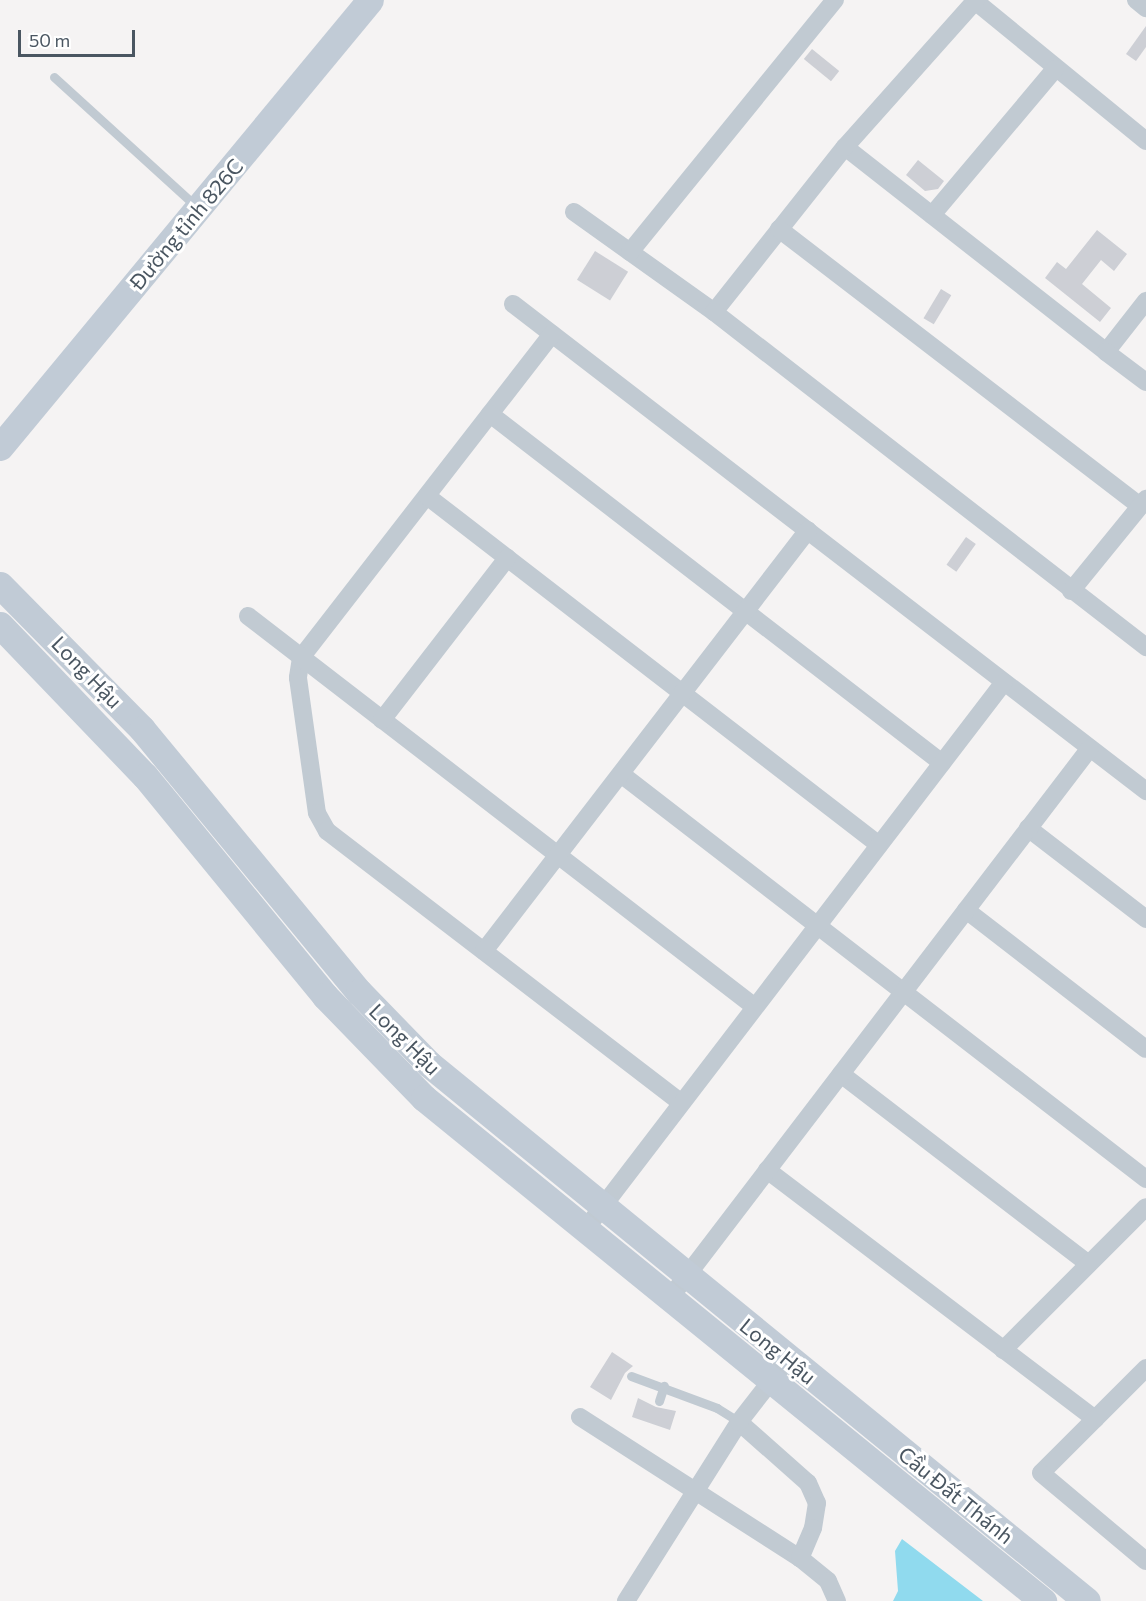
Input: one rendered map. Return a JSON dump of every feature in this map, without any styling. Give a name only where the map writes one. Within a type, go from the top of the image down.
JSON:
[{"type":"main road","name":"Đường tỉnh 826C","points":[[0,447],[370,0]]},
{"type":"main road","name":"Long Hậu","points":[[0,585],[142,729],[358,992],[393,1028],[467,1099],[874,1429]]},
{"type":"main road","name":"Long Hậu","points":[[0,625],[145,776],[356,1031],[459,1130],[857,1451]]},
{"type":"main road","name":"Cầu Đất Thánh","points":[[874,1429],[1087,1601]]},
{"type":"main road","name":"Cầu Đất Thánh","points":[[857,1451],[1043,1601]]},
{"type":"street","points":[[630,252],[835,0]]},
{"type":"street","points":[[1136,0],[1146,8]]},
{"type":"street","points":[[714,312],[845,147],[976,1],[1146,141]]},
{"type":"street","points":[[933,215],[1056,69]]},
{"type":"street","points":[[845,147],[1146,382]]},
{"type":"street","points":[[574,212],[714,312],[1146,647]]},
{"type":"street","points":[[779,229],[1143,502],[1071,591]]},
{"type":"street","points":[[1106,352],[1146,301]]},
{"type":"street","points":[[513,304],[1146,791]]},
{"type":"street","points":[[552,334],[301,658],[297,678],[321,823],[681,1103]]},
{"type":"street","points":[[490,414],[942,763]]},
{"type":"street","points":[[427,496],[879,845]]},
{"type":"street","points":[[484,951],[808,530]]},
{"type":"street","points":[[382,720],[507,558]]},
{"type":"street","points":[[248,616],[755,1007]]},
{"type":"street","points":[[584,1230],[1004,682]]},
{"type":"street","points":[[669,1299],[1090,748]]},
{"type":"street","points":[[621,774],[1146,1179]]},
{"type":"street","points":[[1028,828],[1146,919]]},
{"type":"street","points":[[966,910],[1146,1049]]},
{"type":"street","points":[[841,1074],[1089,1264]]},
{"type":"street","points":[[767,1170],[1095,1419]]},
{"type":"street","points":[[1003,1350],[1146,1207]]},
{"type":"street","points":[[626,1601],[739,1422],[788,1359]]},
{"type":"street","points":[[1146,1368],[1041,1473],[1146,1562]]},
{"type":"street","points":[[580,1417],[800,1558],[828,1581],[837,1601]]},
{"type":"street","points":[[739,1422],[808,1483],[817,1503],[813,1528],[800,1558]]},
{"type":"lane","points":[[54,76],[198,209]]},
{"type":"lane","points":[[631,1376],[664,1386],[717,1408],[739,1422]]},
{"type":"lane","points":[[659,1401],[664,1386]]},
{"type":"water","points":[[902,1539],[983,1601],[893,1601],[898,1591],[895,1551]]},
{"type":"building","points":[[1146,26],[1146,47],[1136,61],[1126,54]]},
{"type":"building","points":[[812,49],[839,71],[831,81],[804,59]]},
{"type":"building","points":[[918,160],[944,181],[938,189],[925,191],[906,175]]},
{"type":"building","points":[[1097,230],[1127,254],[1114,271],[1101,260],[1082,284],[1111,308],[1100,322],[1045,278],[1057,262],[1066,269]]},
{"type":"building","points":[[595,251],[628,272],[610,301],[577,280]]},
{"type":"building","points":[[941,289],[951,295],[934,324],[923,318]]},
{"type":"building","points":[[966,537],[976,544],[956,572],[946,565]]},
{"type":"building","points":[[612,1352],[633,1366],[625,1373],[611,1400],[590,1387]]},
{"type":"building","points":[[638,1398],[656,1407],[676,1411],[670,1430],[632,1417]]}]
